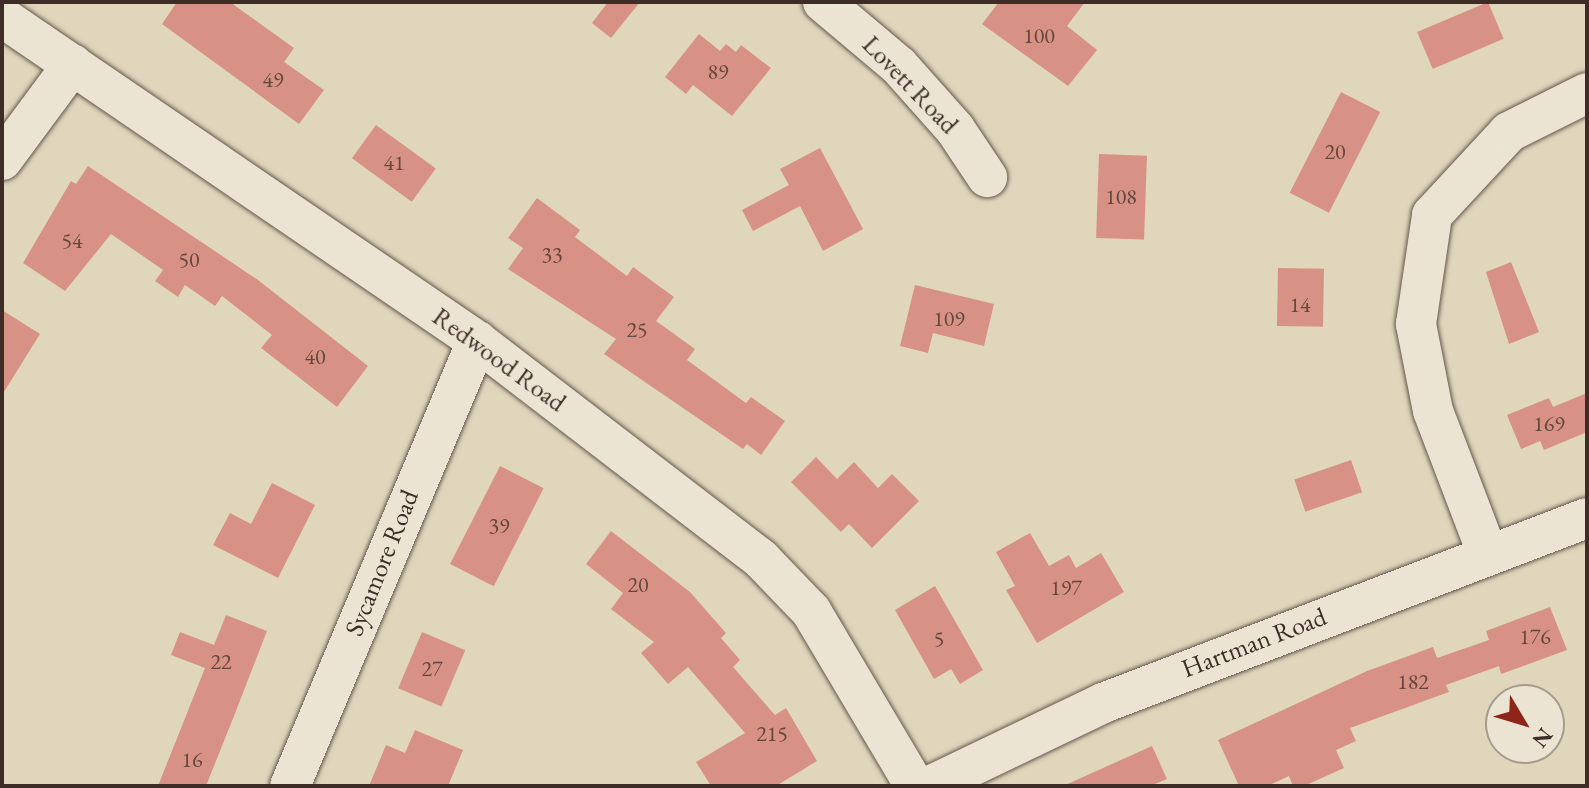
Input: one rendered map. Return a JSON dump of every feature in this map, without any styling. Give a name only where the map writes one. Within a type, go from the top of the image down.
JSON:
[{"type":"street","name":"Lovett Road","points":[[823,2],[899,66],[955,129],[987,177]]},
{"type":"street","name":"Redwood Road","points":[[2,17],[477,341],[761,559],[811,611],[915,786]]},
{"type":"street","points":[[2,160],[73,64]]},
{"type":"street","points":[[1488,555],[1433,411],[1416,324],[1432,215],[1509,132],[1587,93]]},
{"type":"street","name":"Sycamore Road","points":[[290,786],[477,341]]},
{"type":"street","name":"Hartman Road","points":[[930,786],[1103,703],[1587,518]]},
{"type":"building","points":[[177,2],[230,2],[294,48],[284,62],[324,90],[299,124],[162,24]]},
{"type":"building","points":[[608,2],[640,2],[611,38],[592,23]]},
{"type":"building","points":[[999,2],[1085,2],[1067,26],[1097,50],[1068,86],[982,24]]},
{"type":"building","points":[[1488,2],[1504,39],[1433,69],[1417,32]]},
{"type":"building","points":[[699,34],[720,51],[726,44],[736,52],[741,45],[771,68],[732,116],[693,85],[686,94],[665,77]]},
{"type":"building","points":[[1341,92],[1380,112],[1329,213],[1290,193]]},
{"type":"building","points":[[376,125],[436,168],[412,202],[352,158]]},
{"type":"building","points":[[820,148],[863,229],[823,251],[800,206],[753,231],[742,210],[789,185],[780,169]]},
{"type":"building","points":[[1099,154],[1147,156],[1144,240],[1096,238]]},
{"type":"building","points":[[88,166],[258,280],[368,366],[337,407],[261,348],[272,335],[222,296],[215,306],[185,285],[178,297],[155,281],[163,270],[111,234],[65,291],[23,263],[71,181],[76,184]]},
{"type":"building","points":[[537,198],[580,230],[575,237],[627,276],[633,267],[674,297],[656,321],[695,349],[687,360],[746,403],[751,397],[785,421],[761,455],[747,444],[743,449],[604,354],[616,339],[508,269],[523,248],[508,238]]},
{"type":"building","points":[[1511,262],[1539,332],[1509,344],[1486,272]]},
{"type":"building","points":[[1278,268],[1324,269],[1323,327],[1277,326]]},
{"type":"building","points":[[915,285],[994,304],[984,346],[933,333],[928,353],[900,346]]},
{"type":"building","points":[[2,310],[40,334],[2,395]]},
{"type":"building","points":[[1587,393],[1587,432],[1544,450],[1540,441],[1521,449],[1507,415],[1549,398],[1553,407]]},
{"type":"building","points":[[816,457],[837,479],[854,462],[878,488],[892,474],[919,501],[872,548],[849,524],[841,532],[791,482]]},
{"type":"building","points":[[1351,460],[1362,492],[1305,512],[1294,480]]},
{"type":"building","points":[[500,466],[544,488],[494,586],[450,564]]},
{"type":"building","points":[[272,483],[315,505],[278,578],[213,545],[230,513],[251,524]]},
{"type":"building","points":[[611,531],[690,592],[726,633],[721,638],[740,660],[733,667],[775,715],[786,708],[817,761],[776,786],[711,786],[696,762],[745,733],[688,667],[668,684],[641,653],[654,642],[611,609],[623,593],[586,564]]},
{"type":"building","points":[[1030,533],[1049,566],[1069,555],[1076,568],[1101,553],[1124,592],[1037,643],[1006,590],[1015,586],[996,552]]},
{"type":"building","points":[[935,586],[983,670],[960,684],[951,669],[934,679],[895,610]]},
{"type":"building","points":[[1550,607],[1567,650],[1501,674],[1499,666],[1446,685],[1449,692],[1350,728],[1356,741],[1336,750],[1344,768],[1304,786],[1293,786],[1289,776],[1267,786],[1239,786],[1218,740],[1367,671],[1433,647],[1437,658],[1489,640],[1486,631]]},
{"type":"building","points":[[226,615],[267,631],[234,716],[206,786],[158,786],[205,668],[171,655],[180,632],[214,645]]},
{"type":"building","points":[[422,632],[465,650],[441,707],[398,688]]},
{"type":"building","points":[[415,730],[463,750],[448,786],[369,786],[386,745],[405,753]]},
{"type":"building","points":[[1152,746],[1167,779],[1150,786],[1063,786]]}]
